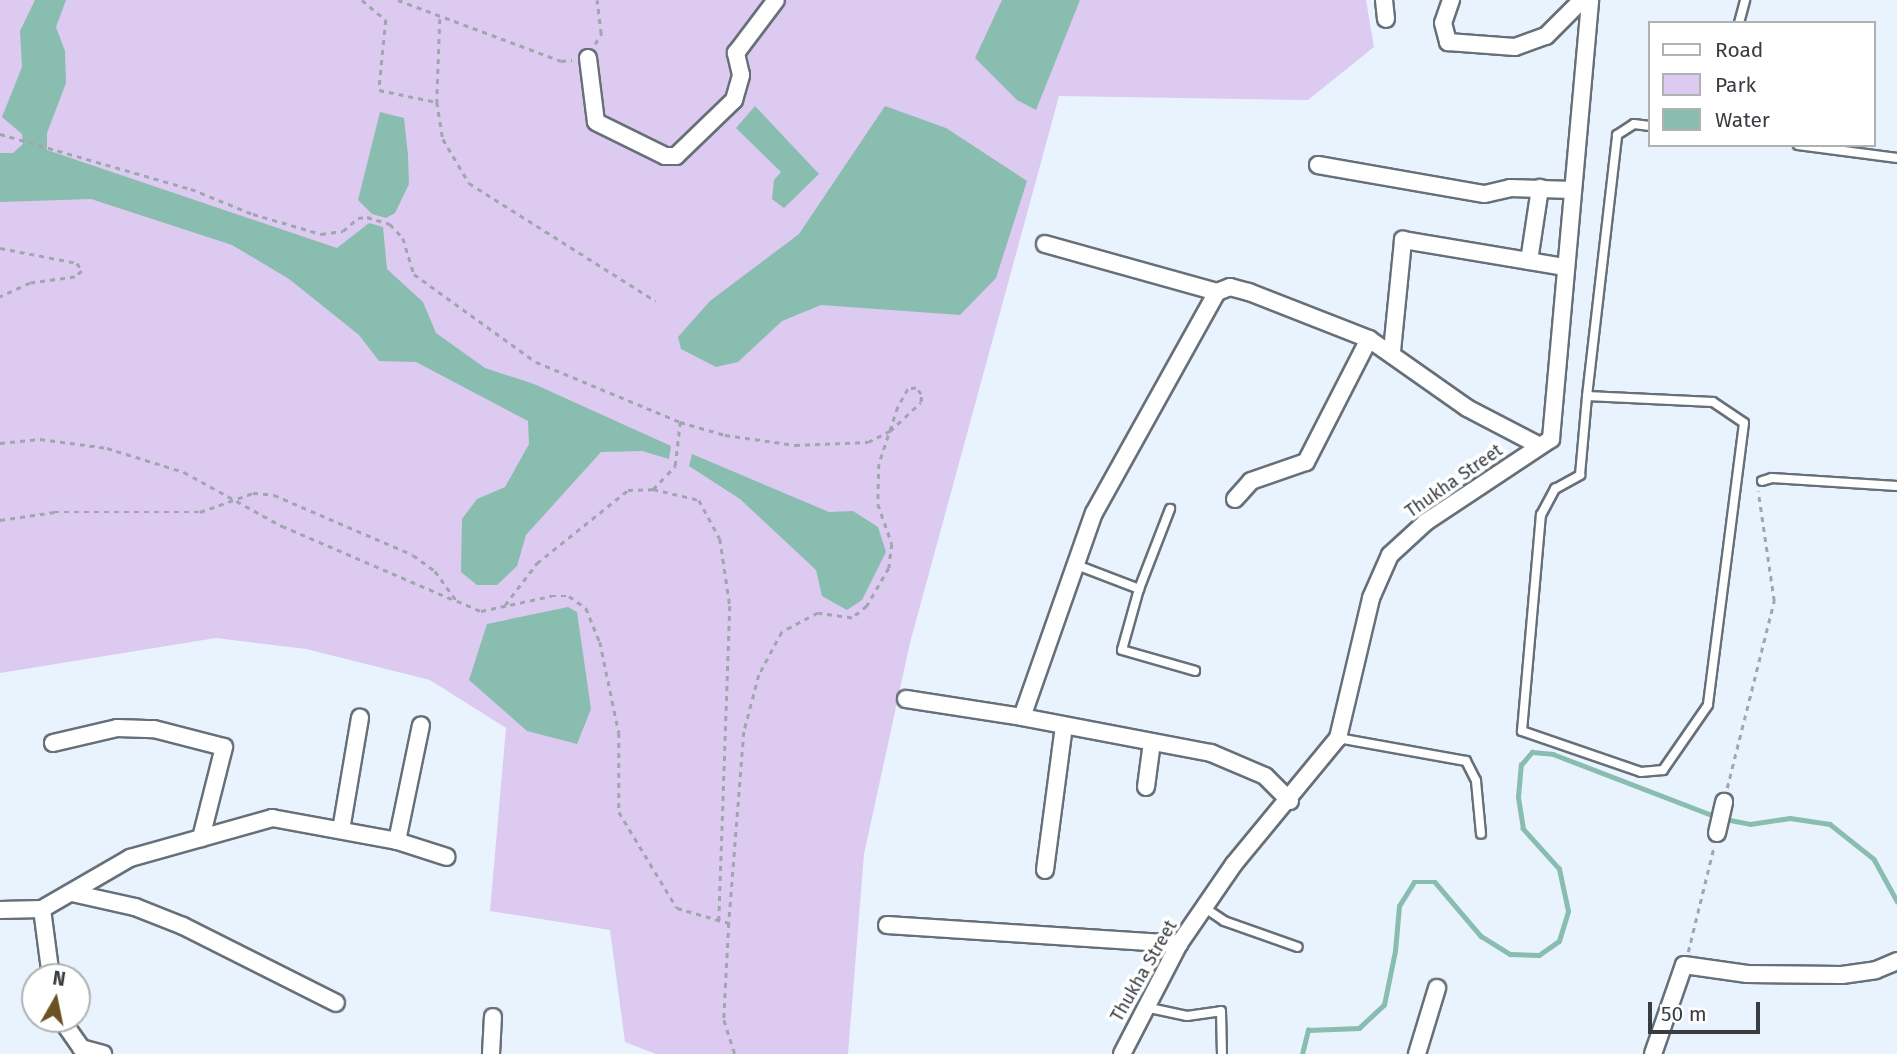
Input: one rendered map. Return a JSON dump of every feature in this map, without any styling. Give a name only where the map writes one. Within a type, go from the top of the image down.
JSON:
[{"type":"street","points":[[588,58],[596,122],[665,156],[676,156],[734,100],[740,84],[736,53],[776,0]]},
{"type":"street","points":[[1384,0],[1386,19]]},
{"type":"street","points":[[1451,0],[1443,23],[1448,42],[1515,47],[1546,36],[1582,0]]},
{"type":"street","name":"Thukha Street","points":[[1122,1054],[1179,944],[1234,864],[1290,801],[1338,738],[1371,598],[1390,555],[1426,522],[1551,439],[1590,0]]},
{"type":"street","points":[[1318,165],[1485,194],[1540,188],[1572,190]]},
{"type":"street","points":[[1529,261],[1540,188]]},
{"type":"street","points":[[1392,351],[1403,240],[1565,267]]},
{"type":"street","points":[[1045,244],[1217,292],[1230,287],[1262,296],[1369,339],[1392,351],[1467,408],[1540,446]]},
{"type":"street","points":[[1022,717],[1074,564],[1115,472],[1217,292]]},
{"type":"street","points":[[1235,499],[1251,481],[1306,462],[1369,339]]},
{"type":"street","points":[[906,699],[1152,741],[1235,762],[1265,776],[1290,801]]},
{"type":"street","points":[[341,830],[360,718]]},
{"type":"street","points":[[397,841],[421,725]]},
{"type":"street","points":[[1045,870],[1063,726]]},
{"type":"street","points":[[53,743],[117,729],[154,729],[224,747],[201,838]]},
{"type":"street","points":[[1146,788],[1152,741]]},
{"type":"street","points":[[1717,833],[1724,802]]},
{"type":"street","points":[[0,910],[42,909],[130,858],[272,818],[397,841],[447,857]]},
{"type":"street","points":[[72,893],[135,906],[183,926],[336,1003]]},
{"type":"street","points":[[42,909],[49,963]]},
{"type":"street","points":[[887,925],[1179,944]]},
{"type":"street","points":[[1653,1054],[1684,965],[1747,974],[1842,975],[1876,970],[1897,961]]},
{"type":"street","points":[[1417,1054],[1437,988]]},
{"type":"street","points":[[493,1017],[491,1054],[499,1054]]},
{"type":"street","points":[[66,1033],[74,1054]]},
{"type":"street","points":[[70,1033],[81,1048],[103,1054]]},
{"type":"lane","points":[[1740,21],[1745,0]]},
{"type":"lane","points":[[1587,396],[1713,402],[1744,423],[1708,705],[1663,771],[1641,772],[1521,731],[1541,516],[1555,489],[1580,475],[1587,396],[1617,135],[1634,124],[1648,126]]},
{"type":"lane","points":[[1813,147],[1897,158]]},
{"type":"lane","points":[[1762,481],[1772,478],[1897,486]]},
{"type":"lane","points":[[1170,509],[1139,589],[1122,650],[1195,671]]},
{"type":"lane","points":[[1074,564],[1139,589]]},
{"type":"lane","points":[[1338,738],[1466,761],[1476,781],[1481,834]]},
{"type":"lane","points":[[1205,908],[1224,921],[1298,947]]},
{"type":"lane","points":[[1145,1007],[1187,1016],[1221,1011],[1223,1054]]},
{"type":"path","points":[[362,0],[386,20],[379,90],[437,102]]},
{"type":"path","points":[[398,0],[440,19],[561,61],[588,58],[601,34],[597,0]]},
{"type":"path","points":[[440,19],[437,102],[443,139],[468,183],[656,301]]},
{"type":"path","points":[[0,135],[53,146],[321,234],[343,231],[358,218],[390,224],[404,238],[414,274],[536,362],[680,422],[725,435],[795,445],[840,446],[868,442],[890,431],[920,402],[916,388],[908,389],[890,431],[879,464],[878,504],[892,544],[889,568],[867,606],[852,618],[818,613],[782,632],[759,675],[744,732],[729,923],[724,1020],[734,1054]]},
{"type":"path","points":[[0,248],[77,263],[82,271],[75,277],[30,283],[0,297]]},
{"type":"path","points":[[653,489],[675,466],[680,422]]},
{"type":"path","points":[[0,443],[40,439],[107,448],[184,472],[282,526],[481,611],[551,596],[569,596],[586,608],[600,642],[619,733],[619,812],[677,908],[729,923]]},
{"type":"path","points":[[1724,802],[1774,601],[1760,524],[1758,490],[1762,481]]},
{"type":"path","points":[[503,607],[537,563],[597,511],[628,491],[653,489],[699,500],[720,539],[728,593],[719,921]]},
{"type":"path","points":[[0,520],[54,512],[200,512],[253,494],[274,495],[413,555],[435,571],[457,601]]},
{"type":"path","points":[[1684,965],[1717,833]]},
{"type":"green space","points":[[0,0],[1366,0],[1374,47],[1308,100],[1059,96],[910,643],[864,854],[848,1054],[656,1054],[625,1042],[610,930],[490,911],[506,728],[430,680],[306,649],[216,638],[0,673]]},
{"type":"water","points":[[35,0],[66,0],[56,27],[65,51],[66,83],[47,133],[47,150],[337,248],[369,223],[383,227],[387,269],[423,302],[436,333],[485,368],[534,384],[671,446],[669,459],[642,451],[601,452],[526,535],[517,566],[497,585],[477,585],[461,572],[462,519],[477,499],[505,487],[529,444],[528,421],[416,362],[379,361],[359,335],[289,279],[232,245],[91,199],[0,202],[0,153],[13,153],[23,144],[22,134],[2,117],[22,67],[20,31]]},
{"type":"water","points":[[1002,0],[1080,0],[1036,110],[1017,100],[975,58]]},
{"type":"water","points":[[755,106],[819,174],[784,208],[772,199],[774,180],[781,172],[736,128]]},
{"type":"water","points":[[885,106],[946,128],[1027,181],[996,278],[960,315],[821,305],[782,321],[738,362],[716,367],[681,349],[678,337],[710,301],[799,234]]},
{"type":"water","points":[[380,112],[404,118],[408,155],[409,184],[395,213],[386,218],[372,214],[358,200]]},
{"type":"water","points":[[692,454],[829,512],[853,511],[878,527],[886,552],[862,600],[847,610],[822,596],[816,570],[740,499],[689,466]]},
{"type":"water","points":[[568,607],[577,612],[591,709],[577,744],[527,731],[469,680],[487,624]]},
{"type":"waterway","points":[[1302,1054],[1308,1030],[1359,1028],[1384,1005],[1395,951],[1399,906],[1414,882],[1435,882],[1481,936],[1510,954],[1539,955],[1559,941],[1568,911],[1559,869],[1523,829],[1518,797],[1521,765],[1532,752],[1553,754],[1717,817]]},
{"type":"waterway","points":[[1725,819],[1750,824],[1790,818],[1830,824],[1874,859],[1897,901]]}]
